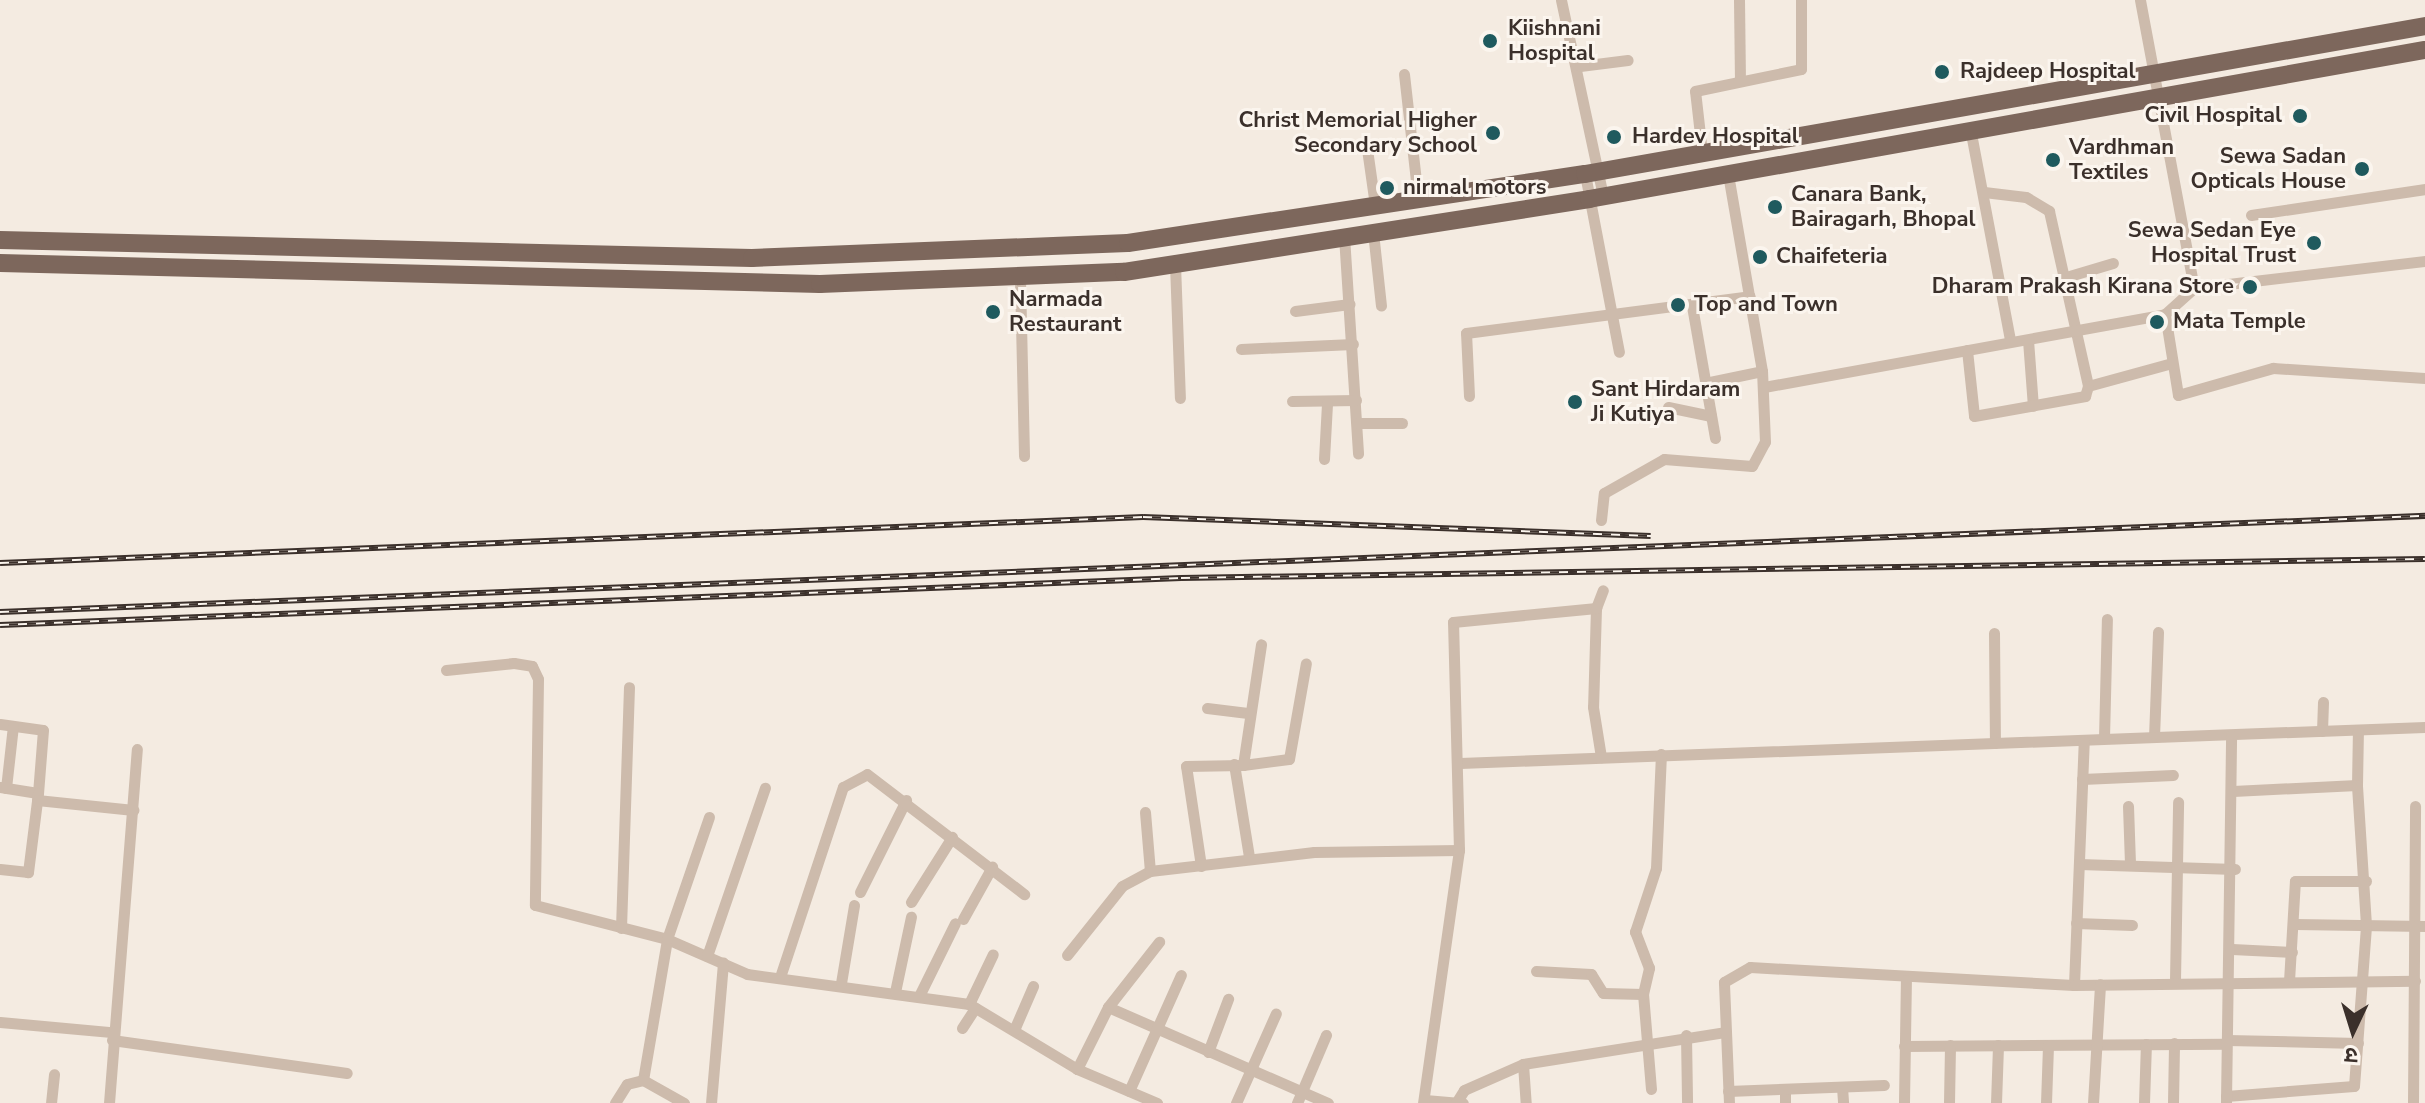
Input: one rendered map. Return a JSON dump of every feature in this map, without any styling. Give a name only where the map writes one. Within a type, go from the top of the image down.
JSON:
[{"type":"main road","points":[[0,240],[752,258],[936,255],[1128,243],[1592,173],[2149,70],[2425,26]]},
{"type":"main road","points":[[0,263],[820,284],[1020,279],[1175,264],[1596,198],[1970,128],[2425,50]]},
{"type":"main road","points":[[39,266],[41,242]]},
{"type":"street","points":[[1561,0],[1580,66],[1592,173],[1619,352]]},
{"type":"street","points":[[1739,0],[1740,78]]},
{"type":"street","points":[[1702,152],[1695,91],[1740,78],[1801,69],[1801,0]]},
{"type":"street","points":[[2140,0],[2149,70],[2194,288]]},
{"type":"street","points":[[1580,66],[1628,60]]},
{"type":"street","points":[[1404,74],[1418,199]]},
{"type":"street","points":[[1970,128],[2010,339]]},
{"type":"street","points":[[1367,149],[1375,205]]},
{"type":"street","points":[[1601,520],[1604,493],[1664,459],[1752,466],[1765,442],[1762,371],[1728,175]]},
{"type":"street","points":[[2251,215],[2425,189]]},
{"type":"street","points":[[1967,350],[1974,416],[2085,396],[2088,386],[2080,331],[2049,211],[2026,197],[1984,192]]},
{"type":"street","points":[[1373,232],[1381,306]]},
{"type":"street","points":[[1344,236],[1358,454]]},
{"type":"street","points":[[1764,387],[1967,350],[2010,339],[2028,340],[2165,314],[2194,288],[2425,261]]},
{"type":"street","points":[[2066,277],[2113,263]]},
{"type":"street","points":[[1175,264],[1180,398]]},
{"type":"street","points":[[1020,279],[1024,456]]},
{"type":"street","points":[[1469,396],[1466,333],[1692,306],[1750,296]]},
{"type":"street","points":[[1295,311],[1350,304]]},
{"type":"street","points":[[1692,306],[1715,438]]},
{"type":"street","points":[[2165,314],[2178,395],[2273,368],[2425,378]]},
{"type":"street","points":[[2028,340],[2033,406]]},
{"type":"street","points":[[1241,349],[1353,344]]},
{"type":"street","points":[[2088,386],[2172,363]]},
{"type":"street","points":[[1705,383],[1762,371]]},
{"type":"street","points":[[1292,401],[1327,403],[1356,400]]},
{"type":"street","points":[[1324,459],[1327,403]]},
{"type":"street","points":[[1668,407],[1711,416]]},
{"type":"street","points":[[1357,423],[1402,423]]},
{"type":"street","points":[[1601,757],[1593,707],[1596,608],[1603,590]]},
{"type":"street","points":[[1464,1103],[1424,1102],[1459,850],[1460,763],[1453,622],[1596,608]]},
{"type":"street","points":[[2104,738],[2107,619]]},
{"type":"street","points":[[2154,737],[2158,632]]},
{"type":"street","points":[[1994,633],[1995,743]]},
{"type":"street","points":[[1249,857],[1238,764],[1261,644]]},
{"type":"street","points":[[1201,866],[1186,766],[1289,759],[1306,663]]},
{"type":"street","points":[[446,670],[532,666],[538,679],[535,905],[667,939],[747,974],[781,974],[972,1006],[1077,1069],[1157,1103]]},
{"type":"street","points":[[621,928],[629,687]]},
{"type":"street","points":[[2322,731],[2323,702]]},
{"type":"street","points":[[1207,708],[1248,713]]},
{"type":"street","points":[[0,724],[43,730],[28,872],[0,869]]},
{"type":"street","points":[[13,726],[3,788],[133,810]]},
{"type":"street","points":[[1460,763],[2425,727]]},
{"type":"street","points":[[2231,735],[2235,869],[2226,1099],[2354,1086],[2366,925],[2366,881],[2357,785],[2358,730]]},
{"type":"street","points":[[2074,985],[2084,741]]},
{"type":"street","points":[[109,1103],[111,1036],[137,749]]},
{"type":"street","points":[[1651,1089],[1651,1038],[1643,994],[1649,968],[1635,932],[1656,868],[1661,754]]},
{"type":"street","points":[[781,974],[843,787],[867,774],[906,800],[1024,894]]},
{"type":"street","points":[[2082,779],[2173,775]]},
{"type":"street","points":[[2233,791],[2357,785]]},
{"type":"street","points":[[707,956],[765,788]]},
{"type":"street","points":[[860,892],[906,800]]},
{"type":"street","points":[[2175,980],[2178,802]]},
{"type":"street","points":[[2128,806],[2130,864]]},
{"type":"street","points":[[2413,1103],[2420,1040],[2415,981],[2421,926],[2416,806]]},
{"type":"street","points":[[1145,812],[1150,871]]},
{"type":"street","points":[[643,1080],[667,939],[709,817]]},
{"type":"street","points":[[911,902],[952,837]]},
{"type":"street","points":[[1067,955],[1122,886],[1150,871],[1249,857],[1459,850]]},
{"type":"street","points":[[2079,864],[2235,869]]},
{"type":"street","points":[[919,996],[992,867]]},
{"type":"street","points":[[2289,981],[2295,924],[2295,881],[2366,881]]},
{"type":"street","points":[[841,983],[854,905]]},
{"type":"street","points":[[895,992],[911,917]]},
{"type":"street","points":[[2076,923],[2132,925]]},
{"type":"street","points":[[2295,924],[2421,926]]},
{"type":"street","points":[[1077,1069],[1108,1007],[1159,942]]},
{"type":"street","points":[[2232,949],[2292,952]]},
{"type":"street","points":[[962,1028],[993,954]]},
{"type":"street","points":[[711,1103],[723,963]]},
{"type":"street","points":[[1884,1085],[1785,1089],[1728,1097],[1724,982],[1750,967],[1906,980],[2074,985],[2175,980],[2415,981]]},
{"type":"street","points":[[1536,971],[1591,974],[1603,993],[1643,994]]},
{"type":"street","points":[[1129,1091],[1181,975]]},
{"type":"street","points":[[1904,1103],[1906,980]]},
{"type":"street","points":[[2093,1103],[2094,1045],[2100,984]]},
{"type":"street","points":[[1014,1030],[1033,986]]},
{"type":"street","points":[[1208,1052],[1228,999]]},
{"type":"street","points":[[1108,1007],[1156,1033],[1251,1070],[1299,1098],[1328,1103]]},
{"type":"street","points":[[1236,1103],[1276,1013]]},
{"type":"street","points":[[0,1022],[347,1073]]},
{"type":"street","points":[[1456,1102],[1464,1090],[1523,1064],[1651,1038],[1724,1032]]},
{"type":"street","points":[[1299,1098],[1326,1035]]},
{"type":"street","points":[[1686,1035],[1687,1102]]},
{"type":"street","points":[[2173,1103],[2174,1043]]},
{"type":"street","points":[[1904,1046],[2358,1043]]},
{"type":"street","points":[[2144,1103],[2146,1044]]},
{"type":"street","points":[[1949,1103],[1950,1045]]},
{"type":"street","points":[[1996,1103],[1998,1045]]},
{"type":"street","points":[[2046,1103],[2048,1045]]},
{"type":"street","points":[[1523,1064],[1526,1103]]},
{"type":"street","points":[[51,1103],[54,1074]]},
{"type":"street","points":[[615,1103],[627,1084],[643,1080],[684,1103]]},
{"type":"street","points":[[1842,1087],[1843,1103]]},
{"type":"street","points":[[1785,1089],[1785,1103]]},
{"type":"railway","points":[[0,612],[2425,516]]},
{"type":"railway","points":[[0,563],[1143,517],[1651,536]]},
{"type":"railway","points":[[0,625],[1181,578],[2425,559]]},
{"type":"place","name":"Kiishnani Hospital","points":[[1490,41]]},
{"type":"place","name":"Rajdeep Hospital","points":[[1942,72]]},
{"type":"place","name":"Civil Hospital","points":[[2300,116]]},
{"type":"place","name":"Christ Memorial Higher Secondary School","points":[[1493,133]]},
{"type":"place","name":"Hardev Hospital","points":[[1614,137]]},
{"type":"place","name":"Vardhman Textiles","points":[[2053,160]]},
{"type":"place","name":"Sewa Sadan Opticals House","points":[[2362,169]]},
{"type":"place","name":"nirmal motors","points":[[1387,188]]},
{"type":"place","name":"Canara Bank, Bairagarh, Bhopal","points":[[1775,207]]},
{"type":"place","name":"Sewa Sedan Eye Hospital Trust","points":[[2314,243]]},
{"type":"place","name":"Chaifeteria","points":[[1760,257]]},
{"type":"place","name":"Dharam Prakash Kirana Store","points":[[2250,287]]},
{"type":"place","name":"Top and Town","points":[[1678,305]]},
{"type":"place","name":"Narmada Restaurant","points":[[993,312]]},
{"type":"place","name":"Mata Temple","points":[[2157,322]]},
{"type":"place","name":"Sant Hirdaram Ji Kutiya","points":[[1575,402]]}]
